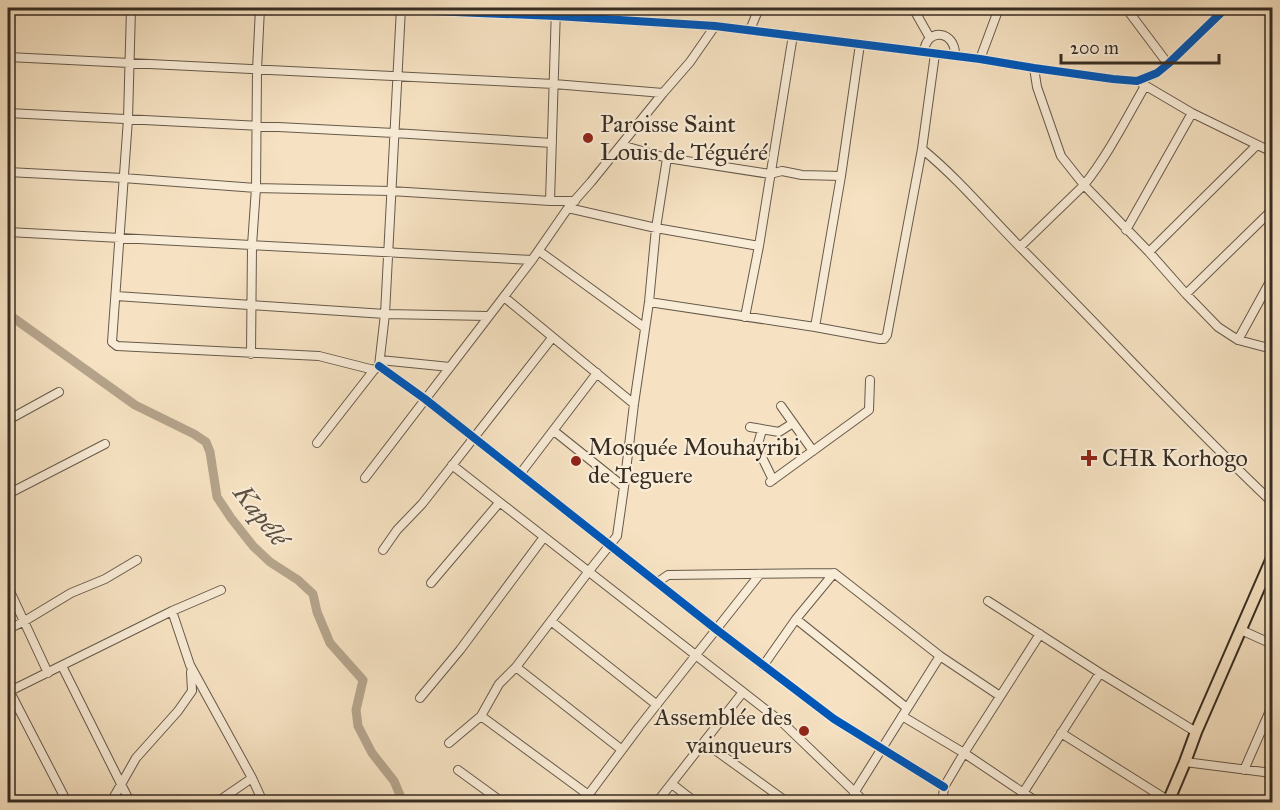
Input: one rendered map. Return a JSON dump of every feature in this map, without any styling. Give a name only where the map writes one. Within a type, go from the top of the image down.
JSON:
[{"type":"main road","points":[[1168,802],[1272,558]]},
{"type":"street","points":[[131,8],[128,119],[112,342],[117,346],[319,356],[378,366],[450,367]]},
{"type":"street","points":[[251,354],[252,246],[256,188],[260,8]]},
{"type":"street","points":[[357,8],[556,12],[715,26],[1137,81],[1157,73],[1168,64],[1226,8]]},
{"type":"street","points":[[317,443],[378,366],[385,314],[401,8]]},
{"type":"street","points":[[750,30],[759,8]]},
{"type":"street","points":[[913,8],[930,38]]},
{"type":"street","points":[[980,59],[999,8]]},
{"type":"street","points":[[1126,8],[1168,64]]},
{"type":"street","points":[[550,201],[556,12]]},
{"type":"street","points":[[364,478],[532,260],[568,208],[690,62],[715,26]]},
{"type":"street","points":[[924,52],[924,47],[930,38],[942,34],[955,45],[955,56]]},
{"type":"street","points":[[745,317],[759,246],[793,35]]},
{"type":"street","points":[[815,327],[841,176],[860,44]]},
{"type":"street","points":[[649,302],[879,339],[886,338],[922,149],[935,54]]},
{"type":"street","points":[[8,57],[554,84],[663,93]]},
{"type":"street","points":[[1034,68],[1037,87],[1061,156],[1084,185],[1218,327],[1238,340],[1272,349]]},
{"type":"street","points":[[1137,81],[1192,113],[1272,152]]},
{"type":"street","points":[[1020,247],[1093,174],[1145,86]]},
{"type":"street","points":[[8,113],[552,143]]},
{"type":"street","points":[[1126,230],[1192,113]]},
{"type":"street","points":[[621,145],[667,158],[770,174],[782,171],[802,175],[841,176]]},
{"type":"street","points":[[1149,252],[1257,145]]},
{"type":"street","points":[[922,149],[952,175],[1198,429],[1272,502]]},
{"type":"street","points":[[449,743],[481,716],[498,684],[516,667],[617,536],[667,158]]},
{"type":"street","points":[[8,172],[256,188],[391,191],[575,201]]},
{"type":"street","points":[[568,208],[656,228],[759,246]]},
{"type":"street","points":[[1186,294],[1272,210]]},
{"type":"street","points":[[8,232],[532,260]]},
{"type":"street","points":[[538,251],[645,328]]},
{"type":"street","points":[[1238,340],[1272,278]]},
{"type":"street","points":[[116,296],[385,314],[488,316]]},
{"type":"street","points":[[504,297],[634,404]]},
{"type":"street","points":[[382,550],[397,530],[422,504],[552,338]]},
{"type":"street","points":[[378,366],[425,399],[763,666],[834,719],[944,786]]},
{"type":"street","points":[[520,474],[597,374]]},
{"type":"street","points":[[762,430],[757,447],[772,481],[869,410],[870,380]]},
{"type":"street","points":[[8,420],[59,392]]},
{"type":"street","points":[[781,405],[813,451]]},
{"type":"street","points":[[750,428],[779,432],[793,423]]},
{"type":"street","points":[[554,431],[624,487]]},
{"type":"street","points":[[8,494],[105,444]]},
{"type":"street","points":[[452,465],[784,724],[865,802]]},
{"type":"street","points":[[431,583],[499,503]]},
{"type":"street","points":[[420,698],[460,650],[544,537]]},
{"type":"street","points":[[8,629],[71,593],[105,579],[137,560]]},
{"type":"street","points":[[658,582],[668,575],[834,573],[940,656],[1000,696]]},
{"type":"street","points":[[763,666],[796,619],[834,573]]},
{"type":"street","points":[[583,802],[760,574]]},
{"type":"street","points":[[8,587],[48,673]]},
{"type":"street","points":[[67,802],[9,692],[172,611],[221,590]]},
{"type":"street","points":[[988,601],[1196,732]]},
{"type":"street","points":[[172,611],[190,665],[263,802]]},
{"type":"street","points":[[796,619],[907,708]]},
{"type":"street","points":[[551,621],[657,705]]},
{"type":"street","points":[[1241,630],[1272,644]]},
{"type":"street","points":[[939,802],[943,796],[944,786],[1040,634]]},
{"type":"street","points":[[854,793],[940,656]]},
{"type":"street","points":[[111,802],[136,758],[178,711],[192,691],[190,665]]},
{"type":"street","points":[[62,666],[130,802]]},
{"type":"street","points":[[516,667],[622,750]]},
{"type":"street","points":[[1023,793],[1100,673]]},
{"type":"street","points":[[657,802],[742,692]]},
{"type":"street","points":[[1244,770],[1269,723],[1272,706]]},
{"type":"street","points":[[481,716],[598,802]]},
{"type":"street","points":[[902,716],[964,753],[1037,802]]},
{"type":"street","points":[[1061,733],[1168,802]]},
{"type":"street","points":[[704,742],[787,802]]},
{"type":"street","points":[[1185,762],[1272,773]]},
{"type":"street","points":[[458,770],[502,802]]},
{"type":"street","points":[[217,802],[252,778]]},
{"type":"street","points":[[672,784],[695,802]]},
{"type":"waterway","name":"Kapélé","points":[[8,314],[135,405],[206,442],[210,452],[217,497],[253,546],[270,562],[298,580],[313,594],[317,612],[330,643],[363,680],[356,710],[358,726],[372,753],[394,781],[403,802]]},
{"type":"cycle path","points":[[357,8],[556,16],[715,26],[1137,81],[1157,73],[1168,64],[1226,8]]},
{"type":"cycle path","points":[[379,366],[425,399],[717,630],[834,719],[944,787]]},
{"type":"place","name":"Paroisse Saint Louis de Téguéré","points":[[588,138]]},
{"type":"place","name":"CHR Korhogo","points":[[1089,458]]},
{"type":"place","name":"Mosquée Mouhayribi de Teguere","points":[[576,461]]},
{"type":"place","name":"Assemblée des vainqueurs","points":[[804,731]]}]
